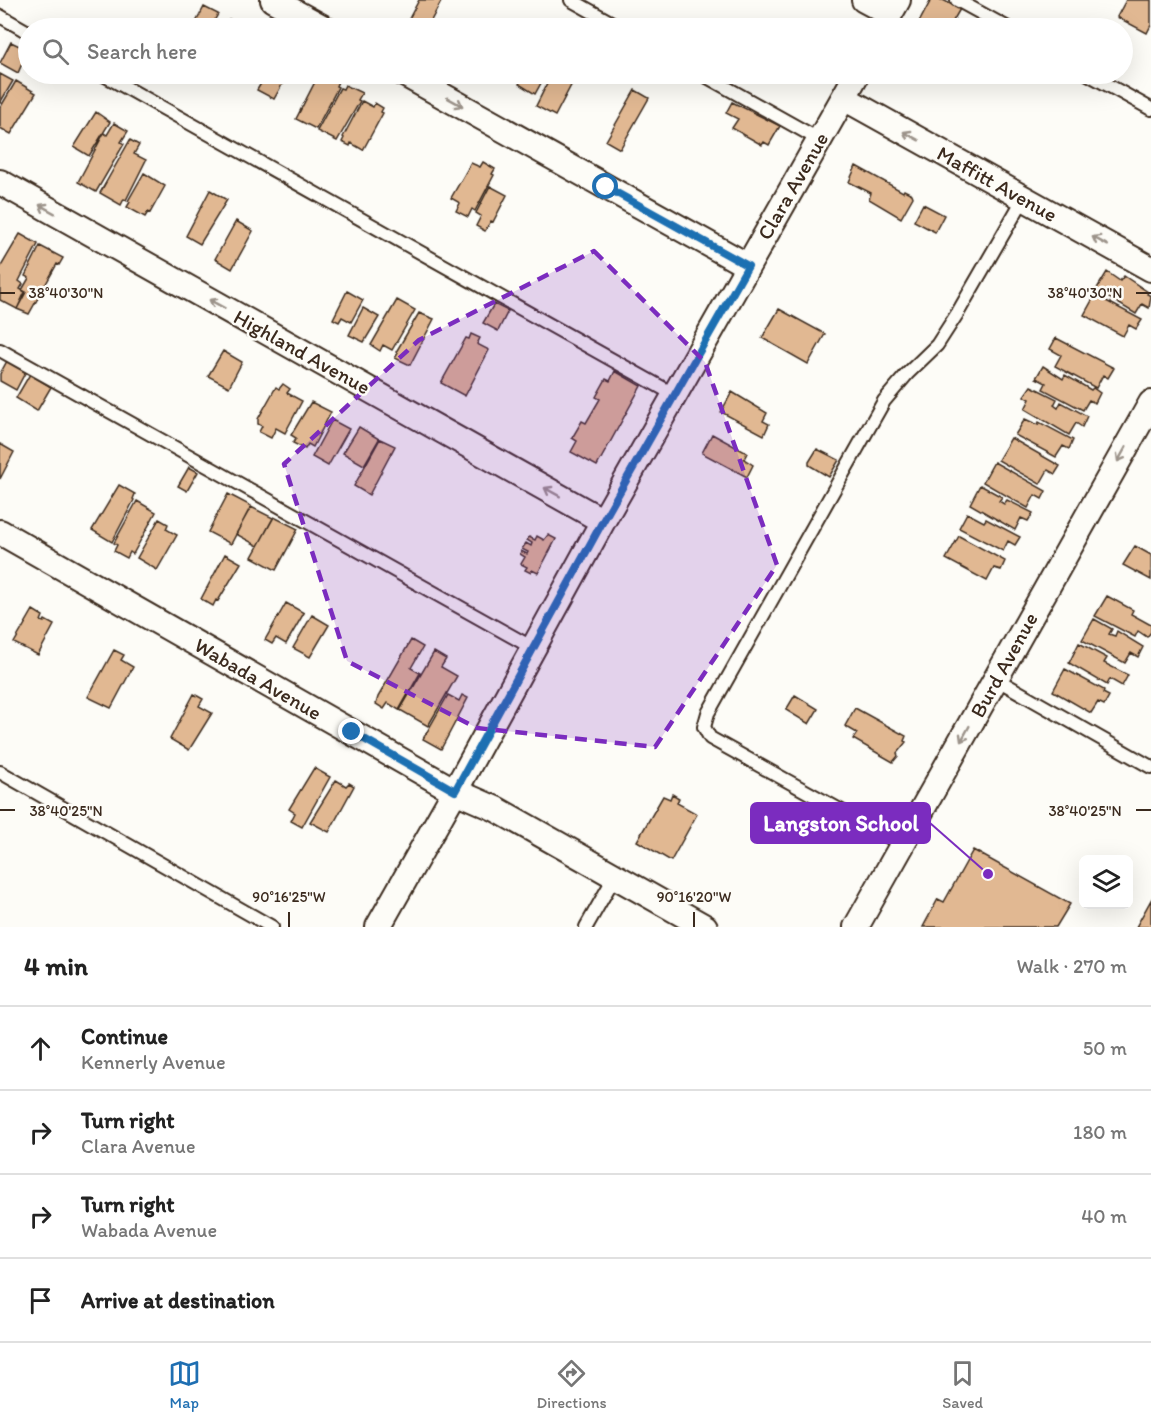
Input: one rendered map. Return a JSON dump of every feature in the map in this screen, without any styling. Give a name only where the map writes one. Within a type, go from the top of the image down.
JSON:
[{"type":"street","points":[[273,0],[306,18]]},
{"type":"street","points":[[864,0],[890,14]]},
{"type":"street","points":[[422,84],[748,266]]},
{"type":"street","name":"Clara Avenue","points":[[378,927],[603,521],[852,84]]},
{"type":"street","name":"Maffitt Avenue","points":[[844,98],[1151,269]]},
{"type":"street","name":"Highland Avenue","points":[[0,182],[603,521]]},
{"type":"street","name":"Burd Avenue","points":[[856,927],[1151,403]]},
{"type":"street","name":"Wabada Avenue","points":[[0,532],[455,791],[496,809],[705,927]]},
{"type":"lane","points":[[571,0],[603,18]]},
{"type":"lane","points":[[957,0],[990,18]]},
{"type":"lane","points":[[0,16],[18,26]]},
{"type":"lane","points":[[120,84],[675,394]]},
{"type":"lane","points":[[720,84],[820,140]]},
{"type":"lane","points":[[1106,84],[1151,109]]},
{"type":"lane","points":[[903,845],[710,738],[704,727],[708,713],[885,401],[907,374],[937,345],[1024,198]]},
{"type":"lane","points":[[0,350],[533,648]]},
{"type":"lane","points":[[996,679],[1151,767]]},
{"type":"lane","points":[[0,772],[272,927]]},
{"type":"lane","points":[[586,927],[615,876]]},
{"type":"highlighted area","points":[[594,251],[705,362],[777,565],[655,747],[477,728],[347,661],[284,464],[419,340]]},
{"type":"building","points":[[419,0],[442,0],[432,18],[409,18]]},
{"type":"building","points":[[931,0],[943,0],[960,9],[955,18],[921,18]]},
{"type":"building","points":[[1126,0],[1151,0],[1151,25],[1147,33],[1133,26],[1133,18],[1117,17]]},
{"type":"building","points":[[204,7],[218,14],[216,18],[198,18]]},
{"type":"building","points":[[11,42],[18,45],[18,73],[0,63]]},
{"type":"building","points":[[0,74],[13,81],[0,103]]},
{"type":"building","points":[[16,81],[36,93],[11,134],[0,128],[0,108]]},
{"type":"building","points":[[261,84],[282,84],[274,99],[257,90]]},
{"type":"building","points":[[314,84],[337,84],[338,87],[316,129],[296,119]]},
{"type":"building","points":[[519,84],[540,84],[535,94]]},
{"type":"building","points":[[547,84],[572,84],[555,116],[536,106]]},
{"type":"building","points":[[345,85],[362,93],[358,100],[360,101],[337,141],[317,131],[340,88],[343,89]]},
{"type":"building","points":[[635,90],[649,98],[620,149],[606,141]]},
{"type":"building","points":[[362,101],[373,107],[375,103],[383,108],[381,112],[383,113],[363,150],[351,143],[350,146],[342,142]]},
{"type":"building","points":[[732,102],[780,126],[769,145],[764,142],[762,145],[732,128],[738,119],[726,113]]},
{"type":"building","points":[[96,112],[110,122],[89,156],[74,147]]},
{"type":"building","points":[[114,123],[128,131],[121,142],[124,144],[96,192],[78,182],[104,133],[107,135]]},
{"type":"building","points":[[130,140],[139,145],[134,154],[146,160],[126,200],[124,199],[121,205],[100,193]]},
{"type":"building","points":[[483,162],[495,169],[492,174],[494,175],[475,211],[472,209],[468,217],[456,211],[460,203],[451,198],[471,163],[480,167]]},
{"type":"building","points":[[856,166],[903,192],[904,190],[912,194],[913,197],[901,218],[869,199],[871,193],[849,182]]},
{"type":"building","points":[[144,173],[165,186],[150,213],[148,212],[145,217],[127,207]]},
{"type":"building","points":[[490,186],[507,195],[493,222],[491,221],[485,231],[476,226],[481,216],[476,213]]},
{"type":"building","points":[[210,190],[227,200],[200,244],[186,236]]},
{"type":"building","points":[[923,204],[944,215],[935,232],[914,221]]},
{"type":"building","points":[[236,221],[253,231],[232,269],[215,259]]},
{"type":"building","points":[[20,234],[38,244],[19,281],[23,284],[20,289],[25,292],[17,309],[0,300],[0,268]]},
{"type":"building","points":[[40,246],[63,258],[59,265],[57,264],[29,314],[17,309],[26,292],[22,290],[29,278],[25,276]]},
{"type":"building","points":[[1107,272],[1120,281],[1124,276],[1148,292],[1147,294],[1151,296],[1149,308],[1142,304],[1136,314],[1096,290]]},
{"type":"building","points":[[347,291],[363,300],[351,322],[342,317],[339,322],[333,319]]},
{"type":"building","points":[[1095,295],[1142,320],[1136,329],[1129,325],[1123,336],[1084,315]]},
{"type":"building","points":[[397,300],[415,310],[392,350],[383,345],[380,351],[371,345]]},
{"type":"building","points":[[494,304],[508,311],[498,331],[483,323]]},
{"type":"building","points":[[363,308],[379,317],[364,342],[349,335]]},
{"type":"building","points":[[779,309],[825,334],[808,364],[762,338]]},
{"type":"building","points":[[419,313],[434,319],[410,365],[395,358],[398,353],[396,352]]},
{"type":"building","points":[[471,334],[480,338],[477,344],[489,350],[465,396],[441,383],[466,338],[469,339]]},
{"type":"building","points":[[1056,338],[1114,368],[1108,378],[1103,375],[1096,388],[1055,366],[1061,355],[1050,349]]},
{"type":"building","points":[[223,351],[242,362],[229,387],[208,376]]},
{"type":"building","points":[[7,361],[26,371],[16,390],[0,381],[0,374]]},
{"type":"building","points":[[1043,366],[1063,379],[1065,375],[1091,390],[1093,388],[1100,393],[1095,403],[1089,400],[1083,410],[1043,389],[1046,383],[1036,378]]},
{"type":"building","points":[[615,371],[641,386],[597,466],[571,452],[577,441],[572,438],[582,421],[586,423],[600,399],[596,397],[606,379],[610,381]]},
{"type":"building","points":[[30,374],[51,387],[37,411],[16,398]]},
{"type":"building","points":[[283,384],[290,389],[287,393],[302,401],[285,433],[276,428],[271,438],[259,432],[262,426],[258,424],[258,419],[276,387],[279,389]]},
{"type":"building","points":[[1031,386],[1057,399],[1054,405],[1058,408],[1061,402],[1087,416],[1082,427],[1076,423],[1069,435],[1025,409],[1030,399],[1024,396]]},
{"type":"building","points":[[732,392],[767,413],[763,421],[769,424],[764,435],[721,412]]},
{"type":"building","points":[[311,402],[331,412],[313,447],[308,444],[305,449],[293,443],[296,438],[291,435]]},
{"type":"building","points":[[1025,419],[1038,425],[1039,422],[1073,440],[1069,449],[1063,446],[1056,457],[1015,435]]},
{"type":"building","points":[[332,420],[349,429],[328,466],[312,457]]},
{"type":"building","points":[[359,427],[379,439],[364,465],[343,453]]},
{"type":"building","points":[[712,434],[747,453],[744,459],[753,465],[747,477],[702,453]]},
{"type":"building","points":[[1011,438],[1060,466],[1055,474],[1048,470],[1040,484],[998,460]]},
{"type":"building","points":[[380,439],[395,446],[369,495],[354,486]]},
{"type":"building","points":[[0,444],[14,452],[0,479]]},
{"type":"building","points":[[817,449],[839,460],[829,477],[809,465]]},
{"type":"building","points":[[994,462],[1046,491],[1042,499],[1035,495],[1028,508],[983,482]]},
{"type":"building","points":[[189,467],[198,472],[187,491],[178,486]]},
{"type":"building","points":[[119,485],[135,494],[112,542],[92,530]]},
{"type":"building","points":[[980,485],[1002,497],[999,501],[1004,504],[1007,500],[1033,513],[1028,521],[1021,518],[1015,530],[970,504]]},
{"type":"building","points":[[228,494],[251,506],[231,544],[208,532]]},
{"type":"building","points":[[137,501],[156,512],[133,554],[130,552],[127,558],[114,551],[117,545],[114,543]]},
{"type":"building","points":[[251,507],[273,518],[258,546],[236,534]]},
{"type":"building","points":[[967,513],[984,522],[986,519],[1020,537],[1015,545],[1008,541],[1003,551],[959,528]]},
{"type":"building","points":[[274,517],[298,529],[276,570],[252,557]]},
{"type":"building","points":[[159,519],[168,524],[166,529],[177,535],[157,570],[137,558]]},
{"type":"building","points":[[548,535],[556,539],[538,573],[525,570],[527,567],[521,564],[525,557],[520,554],[521,551],[527,554],[528,552],[522,549],[526,543],[531,546],[532,543],[527,540],[529,537],[535,540],[537,536],[544,540]]},
{"type":"building","points":[[959,536],[1005,561],[1001,570],[994,568],[987,581],[946,559]]},
{"type":"building","points":[[1135,546],[1151,555],[1151,580],[1123,565]]},
{"type":"building","points":[[225,554],[241,563],[213,606],[201,599]]},
{"type":"building","points":[[1107,596],[1133,610],[1131,614],[1151,625],[1151,632],[1147,637],[1138,631],[1135,637],[1095,616]]},
{"type":"building","points":[[286,603],[304,613],[286,644],[276,638],[272,644],[265,640]]},
{"type":"building","points":[[33,610],[43,616],[41,621],[45,620],[54,625],[38,655],[14,643]]},
{"type":"building","points":[[312,615],[329,625],[310,657],[293,648]]},
{"type":"building","points":[[1094,619],[1112,629],[1109,634],[1115,636],[1117,631],[1143,647],[1138,657],[1131,653],[1125,663],[1082,640]]},
{"type":"building","points":[[411,640],[423,647],[411,668],[420,673],[399,710],[388,703],[384,709],[376,704],[378,697]]},
{"type":"building","points":[[1079,643],[1107,658],[1104,663],[1128,675],[1122,686],[1110,679],[1107,685],[1069,663]]},
{"type":"building","points":[[114,650],[124,655],[121,660],[133,667],[111,708],[88,697]]},
{"type":"building","points":[[434,652],[446,659],[441,667],[457,676],[428,726],[400,710]]},
{"type":"building","points":[[1065,669],[1104,690],[1103,693],[1109,696],[1104,705],[1098,702],[1091,713],[1053,691]]},
{"type":"building","points":[[194,694],[203,699],[199,706],[212,713],[189,750],[170,739]]},
{"type":"building","points":[[448,695],[459,701],[462,695],[468,698],[441,749],[423,739]]},
{"type":"building","points":[[795,695],[818,709],[809,724],[786,710]]},
{"type":"building","points":[[855,708],[906,736],[904,741],[906,742],[893,762],[853,739],[857,733],[845,726]]},
{"type":"building","points":[[314,768],[330,777],[302,827],[291,821],[295,813],[289,809]]},
{"type":"building","points":[[336,780],[346,786],[349,783],[354,786],[329,832],[310,822]]},
{"type":"building","points":[[672,794],[679,798],[677,803],[697,814],[671,861],[637,841],[663,796],[670,799]]},
{"type":"building","points":[[973,850],[1070,904],[1056,927],[923,927],[938,899],[944,902]]},
{"type":"building","points":[[1151,900],[1151,927],[1136,927]]},
{"type":"place","name":"Langston School","points":[[988,874]]},
{"type":"route","points":[[352,732],[455,791],[603,521],[748,266],[606,187]]}]
